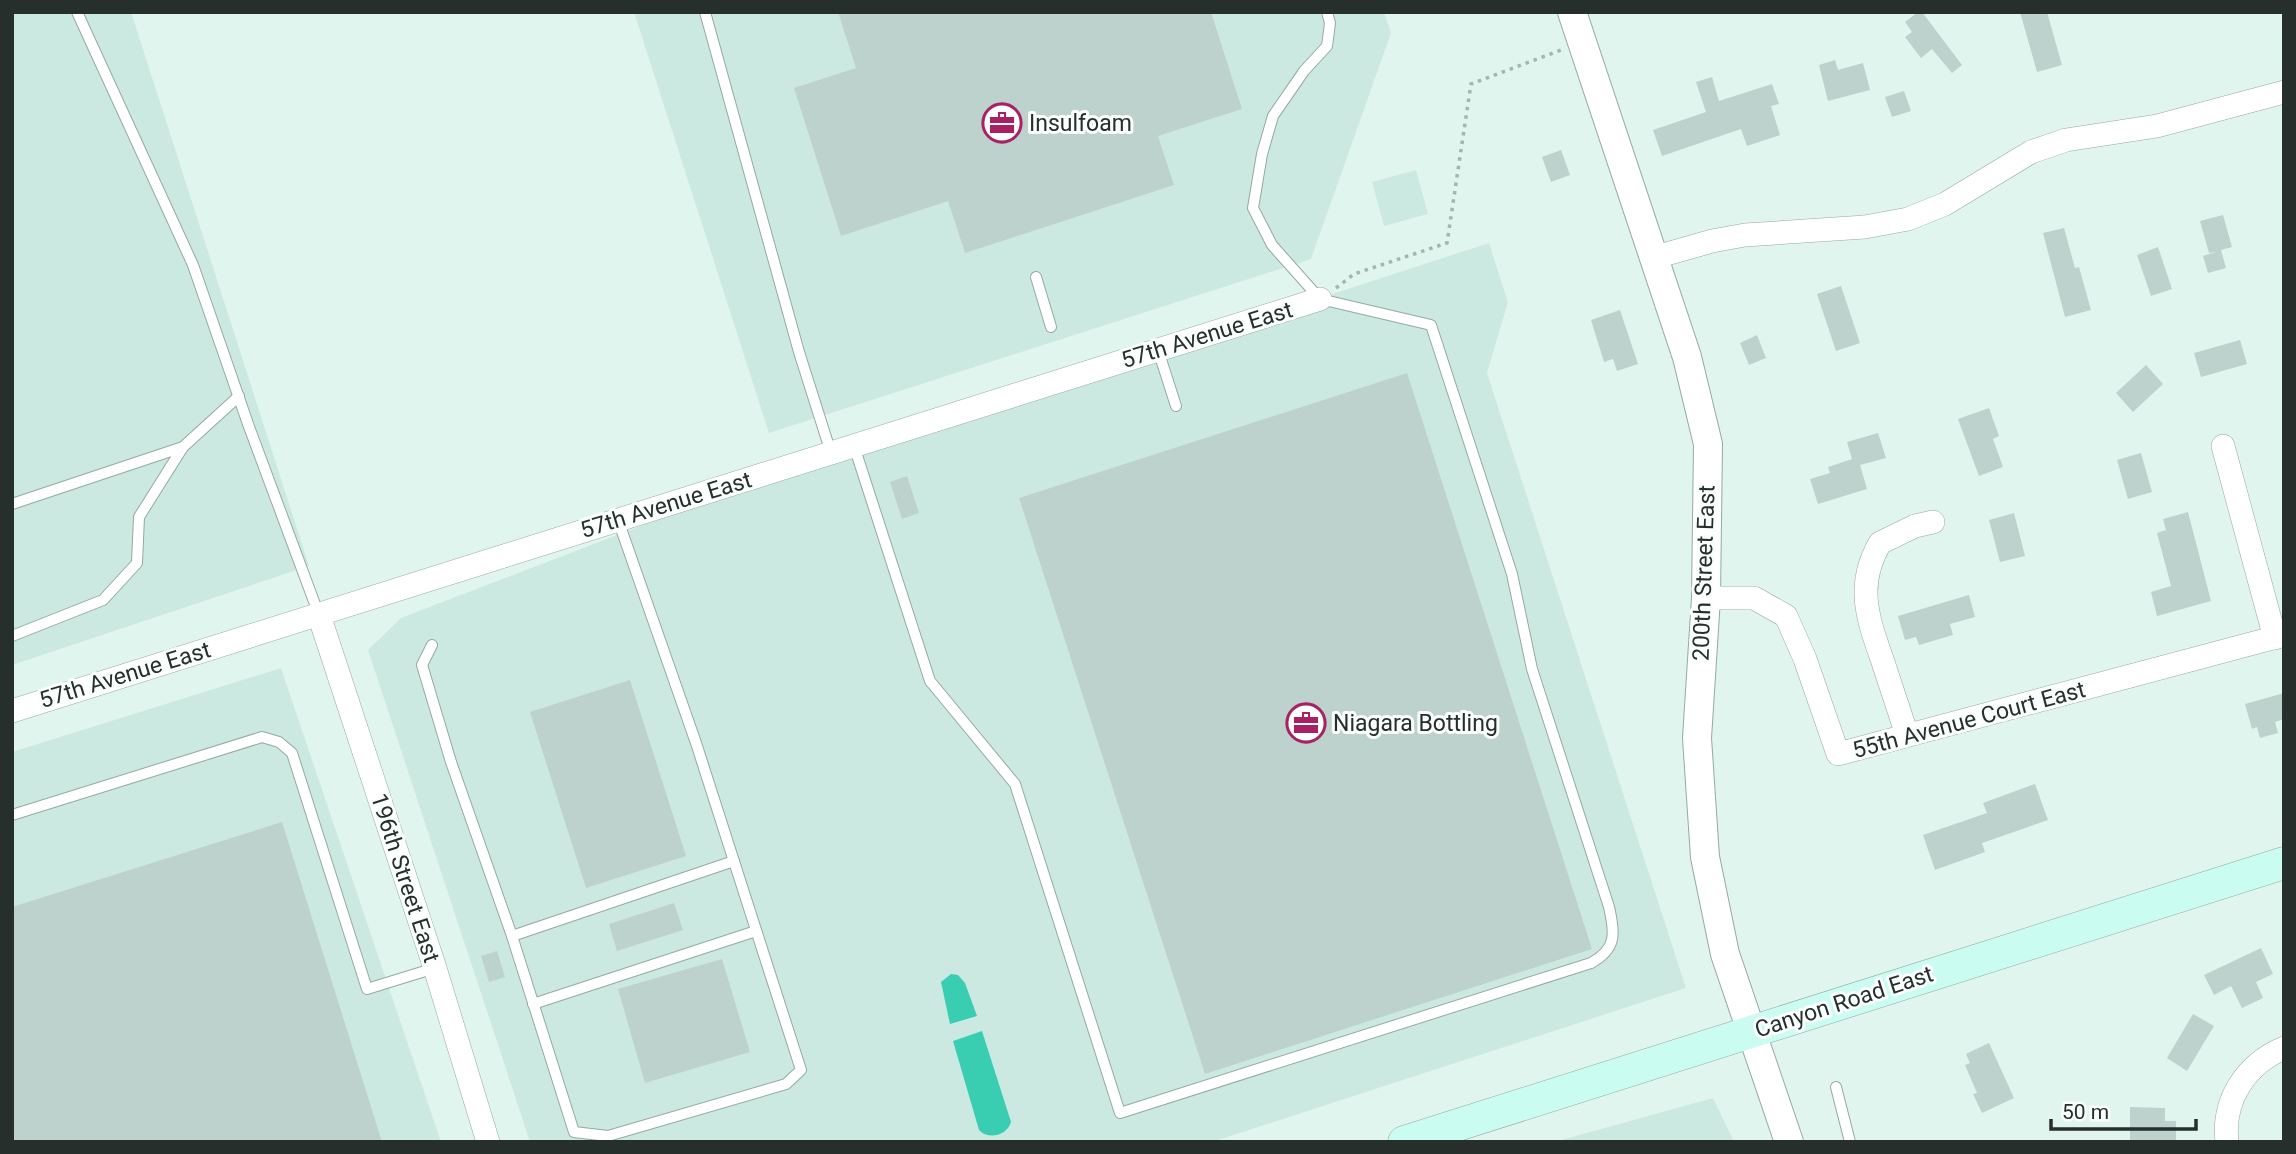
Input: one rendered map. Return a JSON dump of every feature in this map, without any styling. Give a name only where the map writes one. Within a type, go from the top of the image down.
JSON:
[{"type":"main road","name":"Canyon Road East","points":[[1404,1142],[2284,863]]},
{"type":"street","name":"200th Street East","points":[[1572,12],[1656,257],[1687,357],[1708,444],[1706,598],[1697,738],[1705,857],[1725,954],[1789,1142]]},
{"type":"street","points":[[1656,257],[1745,235],[1865,227],[1908,219],[1945,204],[2032,152],[2066,140],[2157,126],[2284,92]]},
{"type":"street","name":"57th Avenue East","points":[[12,710],[1320,299]]},
{"type":"street","points":[[2223,446],[2279,637]]},
{"type":"street","points":[[1907,735],[1866,614],[1865,585],[1871,561],[1880,543],[1915,526],[1933,522]]},
{"type":"street","name":"55th Avenue Court East","points":[[1706,598],[1754,598],[1786,616],[1805,659],[1838,754],[2279,637]]},
{"type":"street","name":"196th Street East","points":[[319,615],[435,968],[488,1142]]},
{"type":"street","points":[[2227,1142],[2225,1126],[2228,1110],[2239,1085],[2255,1065],[2284,1048]]},
{"type":"lane","points":[[77,12],[193,265],[319,615]]},
{"type":"lane","points":[[705,12],[799,352],[831,453]]},
{"type":"lane","points":[[854,446],[930,681],[1015,784],[1119,1113],[1602,958],[1614,936],[1609,906],[1532,669],[1512,574],[1431,325],[1320,299],[1272,245],[1253,208],[1262,154],[1273,116],[1304,71],[1327,46],[1330,23],[1327,12]]},
{"type":"lane","points":[[1035,277],[1051,327]]},
{"type":"lane","points":[[1158,351],[1176,406]]},
{"type":"lane","points":[[12,636],[103,600],[137,563],[139,517],[183,447],[239,396]]},
{"type":"lane","points":[[12,504],[183,447]]},
{"type":"lane","points":[[432,645],[422,665],[451,762],[512,936],[574,1132],[608,1136],[786,1084],[801,1070],[696,743],[618,520]]},
{"type":"lane","points":[[12,815],[262,737],[279,742],[292,753],[367,989],[435,968]]},
{"type":"lane","points":[[512,936],[734,861]]},
{"type":"lane","points":[[533,1004],[756,931]]},
{"type":"lane","points":[[1836,1087],[1850,1142]]},
{"type":"path","points":[[1320,299],[1354,274],[1447,243],[1471,83],[1582,42]]},
{"type":"shaded area","points":[[12,12],[131,12],[309,566],[12,665]]},
{"type":"shaded area","points":[[634,12],[1384,12],[1391,33],[1311,259],[769,433]]},
{"type":"shaded area","points":[[1416,170],[1428,214],[1384,226],[1372,182]]},
{"type":"shaded area","points":[[1489,243],[1508,302],[1487,373],[1686,988],[1212,1142],[530,1142],[368,650],[401,618],[755,482]]},
{"type":"shaded area","points":[[281,668],[441,1142],[12,1142],[12,752]]},
{"type":"shaded area","points":[[951,974],[958,975],[965,983],[977,1016],[950,1024],[941,982]]},
{"type":"shaded area","points":[[982,1031],[1011,1122],[1006,1131],[992,1136],[979,1130],[953,1041]]},
{"type":"shaded area","points":[[1713,1098],[1734,1142],[1554,1142]]},
{"type":"building","name":"Insulfoam","points":[[838,12],[1211,12],[1242,109],[1158,136],[1174,185],[965,253],[948,201],[841,236],[794,88],[856,68]]},
{"type":"building","points":[[1922,12],[1962,65],[1952,73],[1932,49],[1921,58],[1905,37],[1912,32],[1905,22]]},
{"type":"building","points":[[2020,12],[2047,12],[2062,65],[2037,72]]},
{"type":"building","points":[[1835,60],[1838,70],[1863,63],[1870,90],[1828,101],[1819,65]]},
{"type":"building","points":[[1712,77],[1719,101],[1772,84],[1779,104],[1771,106],[1780,135],[1747,146],[1741,129],[1662,156],[1653,130],[1706,112],[1696,82]]},
{"type":"building","points":[[1904,91],[1911,111],[1892,117],[1885,97]]},
{"type":"building","points":[[1561,150],[1570,175],[1551,182],[1542,157]]},
{"type":"building","points":[[2223,215],[2232,247],[2221,250],[2226,268],[2208,273],[2203,256],[2216,252],[2209,253],[2200,221]]},
{"type":"building","points":[[2064,228],[2091,310],[2065,317],[2043,233]]},
{"type":"building","points":[[2158,247],[2172,289],[2151,296],[2137,255]]},
{"type":"building","points":[[1841,286],[1860,343],[1836,351],[1817,294]]},
{"type":"building","points":[[1620,310],[1638,364],[1617,371],[1613,359],[1604,362],[1591,320]]},
{"type":"building","points":[[1757,335],[1766,358],[1749,365],[1740,343]]},
{"type":"building","points":[[2240,340],[2247,364],[2201,377],[2194,353]]},
{"type":"building","points":[[2146,365],[2163,384],[2133,412],[2116,393]]},
{"type":"building","name":"Niagara Bottling","points":[[1407,373],[1592,949],[1205,1074],[1019,498]]},
{"type":"building","points":[[1989,408],[1999,436],[1993,439],[2003,467],[1979,476],[1958,419]]},
{"type":"building","points":[[1878,433],[1886,458],[1860,465],[1867,489],[1818,504],[1810,479],[1830,473],[1828,467],[1852,459],[1847,442]]},
{"type":"building","points":[[2141,453],[2152,492],[2128,499],[2117,460]]},
{"type":"building","points":[[907,476],[919,513],[902,519],[890,482]]},
{"type":"building","points":[[2188,512],[2211,601],[2157,616],[2151,592],[2171,586],[2157,533],[2166,530],[2163,519]]},
{"type":"building","points":[[2014,513],[2025,556],[2000,562],[1989,520]]},
{"type":"building","points":[[1969,595],[1975,617],[1950,624],[1953,635],[1919,645],[1916,637],[1905,640],[1898,616]]},
{"type":"building","points":[[630,680],[686,856],[586,888],[530,712]]},
{"type":"building","points":[[2284,693],[2284,719],[2275,722],[2278,733],[2260,738],[2257,727],[2252,729],[2245,704]]},
{"type":"building","points":[[2035,784],[2048,820],[1982,843],[1985,852],[1935,870],[1923,835],[1987,813],[1983,803]]},
{"type":"building","points":[[282,822],[382,1142],[12,1142],[12,907]]},
{"type":"building","points":[[674,903],[683,930],[617,951],[609,924]]},
{"type":"building","points":[[2261,948],[2273,974],[2256,982],[2263,998],[2242,1008],[2231,986],[2214,995],[2204,975]]},
{"type":"building","points":[[497,951],[505,977],[489,982],[481,956]]},
{"type":"building","points":[[722,959],[750,1052],[645,1083],[618,989]]},
{"type":"building","points":[[2193,1014],[2214,1026],[2187,1071],[2167,1058]]},
{"type":"building","points":[[1989,1043],[2014,1098],[1982,1113],[1973,1094],[1977,1093],[1965,1065],[1970,1063],[1966,1054]]},
{"type":"building","points":[[2130,1107],[2165,1108],[2165,1121],[2176,1121],[2176,1142],[2130,1142]]},
{"type":"place","name":"Insulfoam","points":[[1002,123]]},
{"type":"place","name":"Niagara Bottling","points":[[1306,723]]}]
